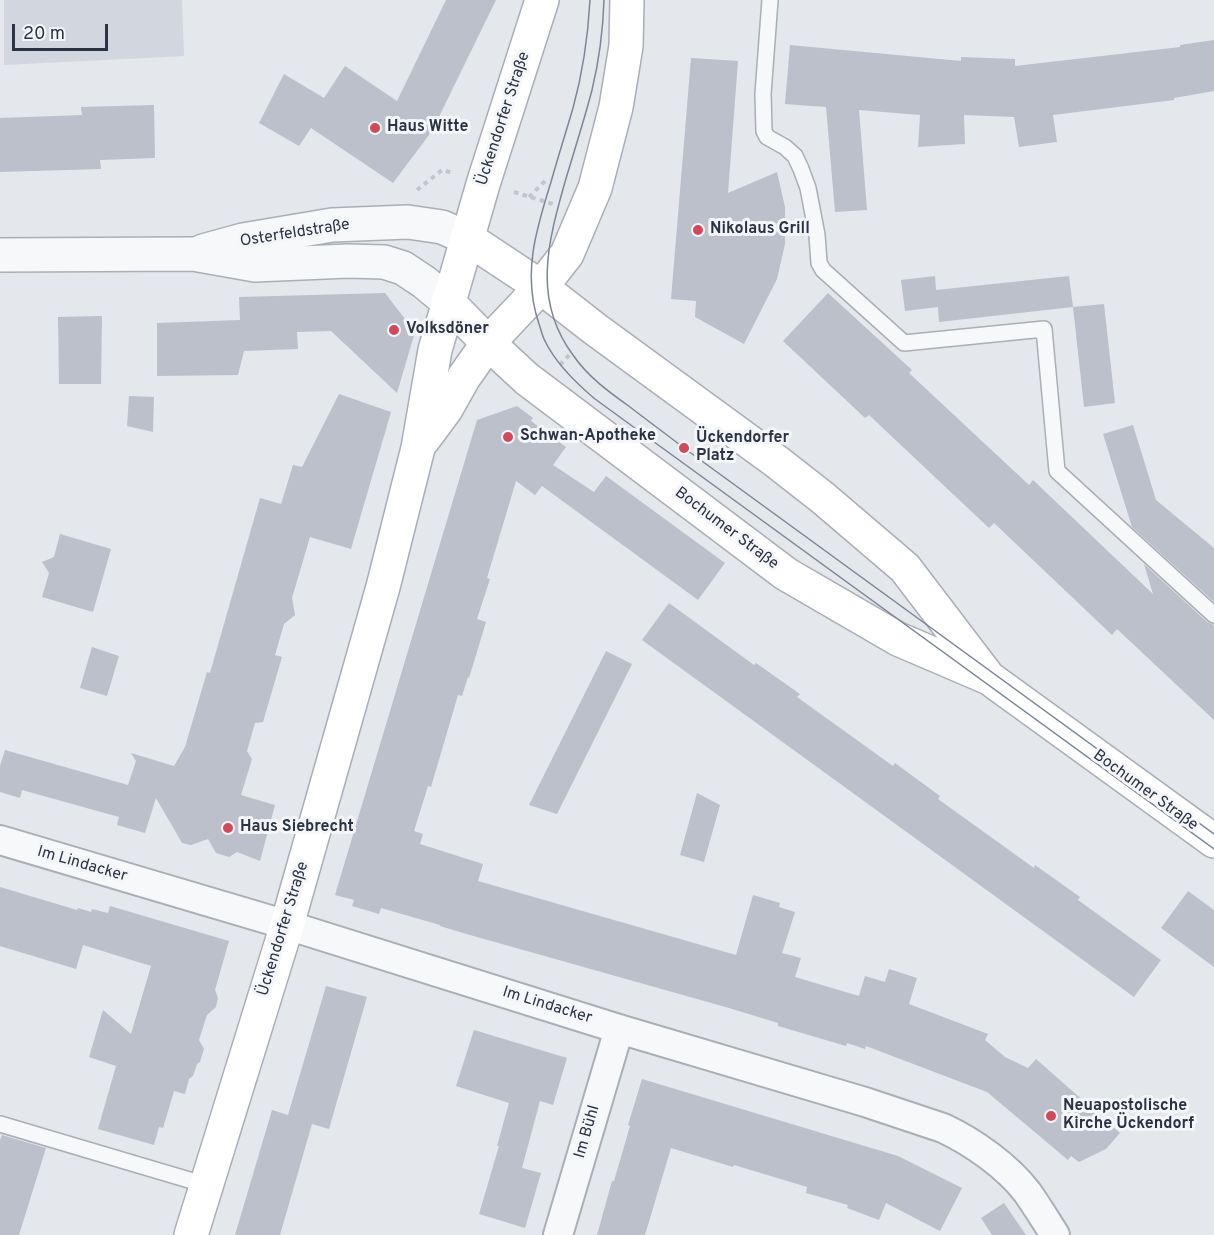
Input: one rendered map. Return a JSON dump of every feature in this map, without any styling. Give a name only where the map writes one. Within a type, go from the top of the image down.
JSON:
[{"type":"main road","name":"Ückendorfer Straße","points":[[191,1235],[287,925],[383,587],[418,448],[435,350],[448,302],[490,161],[542,0]]},
{"type":"main road","points":[[467,238],[541,287],[567,254],[595,188],[616,107],[626,46],[627,0]]},
{"type":"main road","name":"Ückendorfer Straße","points":[[418,448],[488,343],[541,287]]},
{"type":"main road","name":"Bochumer Straße","points":[[541,287],[777,462],[905,568],[989,678]]},
{"type":"main road","name":"Bochumer Straße","points":[[448,302],[527,379],[786,574],[898,639],[989,678],[1214,841]]},
{"type":"street","name":"Osterfeldstraße","points":[[193,254],[243,240],[332,225],[408,222],[442,226],[467,238]]},
{"type":"street","name":"Osterfeldstraße","points":[[0,255],[193,254],[255,265],[348,261],[384,262],[403,268],[448,302]]},
{"type":"street","name":"Im Lindacker","points":[[0,840],[287,925],[619,1029],[865,1101],[943,1128],[955,1133],[990,1156],[1018,1182],[1055,1235]]},
{"type":"street","name":"Im Bühl","points":[[558,1235],[619,1029]]},
{"type":"lane","points":[[770,0],[764,131],[767,137],[786,147],[795,156],[801,169],[808,188],[817,235],[819,264],[823,270],[904,343],[1044,329],[1058,471],[1214,615]]},
{"type":"lane","points":[[0,1124],[206,1185]]},
{"type":"path","points":[[530,197],[548,178]]},
{"type":"shaded area","points":[[4,0],[182,0],[184,56],[4,65]]},
{"type":"building","points":[[446,0],[496,0],[432,131],[393,183],[311,128],[299,146],[259,123],[284,74],[324,98],[345,66],[397,101]]},
{"type":"building","points":[[1214,40],[1214,91],[1174,98],[1174,100],[1053,115],[1057,142],[1019,147],[1014,117],[964,115],[965,144],[918,147],[920,115],[859,110],[867,210],[835,212],[826,107],[785,104],[790,45],[961,61],[961,57],[1015,59],[1015,66],[1180,47],[1180,45]]},
{"type":"building","points":[[691,58],[738,61],[728,193],[777,172],[785,207],[785,244],[777,279],[744,344],[695,317],[696,301],[671,299]]},
{"type":"building","points":[[154,105],[155,158],[100,160],[101,169],[0,172],[0,118],[82,115],[81,107]]},
{"type":"building","points":[[935,276],[936,290],[1069,276],[1073,307],[939,322],[938,307],[905,311],[901,280]]},
{"type":"building","points":[[385,293],[415,332],[397,393],[331,331],[297,332],[298,349],[244,351],[238,375],[157,376],[157,323],[240,320],[239,297]]},
{"type":"building","points":[[828,293],[912,370],[909,373],[1029,485],[1033,480],[1153,594],[1144,564],[1207,622],[1214,625],[1214,720],[1117,629],[1112,635],[994,523],[989,528],[869,415],[865,418],[783,341]]},
{"type":"building","points":[[1104,304],[1115,403],[1084,407],[1073,307]]},
{"type":"building","points":[[102,316],[101,384],[59,384],[58,317]]},
{"type":"building","points":[[339,394],[391,412],[351,549],[310,537],[292,598],[295,615],[284,624],[275,655],[282,657],[263,722],[255,723],[247,751],[252,759],[241,795],[275,805],[260,861],[237,852],[229,857],[216,853],[208,839],[191,845],[182,843],[156,798],[145,833],[117,825],[119,817],[22,790],[20,798],[0,792],[0,766],[5,750],[128,785],[136,761],[131,753],[174,766],[185,747],[207,672],[210,673],[260,498],[281,504],[293,465],[302,467]]},
{"type":"building","points":[[129,396],[154,397],[153,432],[127,426]]},
{"type":"building","points":[[517,406],[533,418],[531,421],[566,447],[553,465],[594,492],[606,476],[725,563],[698,600],[542,486],[535,495],[516,481],[477,619],[486,622],[469,678],[462,696],[458,695],[431,787],[428,786],[414,831],[423,834],[420,844],[483,864],[478,881],[736,955],[753,895],[780,903],[779,907],[795,912],[782,953],[801,958],[795,977],[859,996],[865,976],[885,982],[889,969],[917,978],[909,1004],[988,1034],[985,1040],[1005,1057],[1028,1068],[1036,1059],[1120,1133],[1106,1149],[1079,1162],[1071,1156],[1068,1160],[987,1092],[866,1046],[865,1049],[847,1043],[846,1046],[778,1026],[778,1023],[729,1008],[381,908],[379,914],[352,906],[354,900],[335,895],[477,420]]},
{"type":"building","points":[[1133,425],[1156,500],[1214,548],[1214,602],[1132,527],[1103,434]]},
{"type":"building","points":[[60,534],[111,549],[93,612],[42,597],[49,573],[42,562],[54,557]]},
{"type":"building","points":[[669,603],[754,665],[756,663],[800,694],[797,697],[893,766],[895,763],[940,796],[938,799],[1034,868],[1035,865],[1080,897],[1078,900],[1161,960],[1134,997],[642,640]]},
{"type":"building","points":[[92,647],[119,656],[107,696],[80,688]]},
{"type":"building","points":[[606,651],[632,664],[557,814],[529,805]]},
{"type":"building","points":[[697,793],[720,805],[704,862],[680,855]]},
{"type":"building","points":[[0,887],[77,910],[78,908],[91,912],[92,909],[108,913],[110,906],[229,941],[215,990],[218,998],[216,1007],[207,1015],[199,1040],[204,1049],[200,1062],[189,1079],[185,1094],[174,1091],[163,1128],[159,1127],[154,1145],[98,1129],[116,1066],[89,1057],[103,1010],[131,1034],[151,966],[83,945],[76,969],[0,946]]},
{"type":"building","points":[[1188,891],[1214,910],[1214,967],[1161,928]]},
{"type":"building","points":[[326,986],[367,997],[329,1129],[312,1124],[280,1235],[235,1235],[272,1110],[288,1115]]},
{"type":"building","points":[[474,1030],[567,1058],[553,1105],[540,1101],[522,1168],[541,1173],[525,1228],[479,1214],[509,1103],[456,1086]]},
{"type":"building","points":[[642,1079],[898,1156],[962,1188],[940,1231],[886,1203],[879,1220],[847,1208],[848,1205],[806,1193],[807,1187],[671,1148],[645,1235],[597,1235]]},
{"type":"building","points":[[2,1135],[46,1148],[19,1235],[0,1235],[0,1140]]},
{"type":"building","points":[[1004,1203],[1026,1235],[992,1235],[981,1218]]},
{"type":"tram line","points":[[590,0],[580,81],[540,217],[531,270],[534,306],[543,337],[555,358],[595,399],[1214,849]]},
{"type":"tram line","points":[[604,0],[603,23],[594,79],[553,227],[547,270],[552,313],[560,334],[573,355],[599,384],[684,448],[1214,834]]},
{"type":"place","name":"Haus Witte","points":[[375,128]]},
{"type":"place","name":"Nikolaus Grill","points":[[698,230]]},
{"type":"place","name":"Volksdöner","points":[[394,330]]},
{"type":"place","name":"Schwan-Apotheke","points":[[508,437]]},
{"type":"place","name":"Ückendorfer Platz","points":[[684,448]]},
{"type":"place","name":"Haus Siebrecht","points":[[228,828]]},
{"type":"place","name":"Neuapostolische Kirche Ückendorf","points":[[1051,1116]]}]
